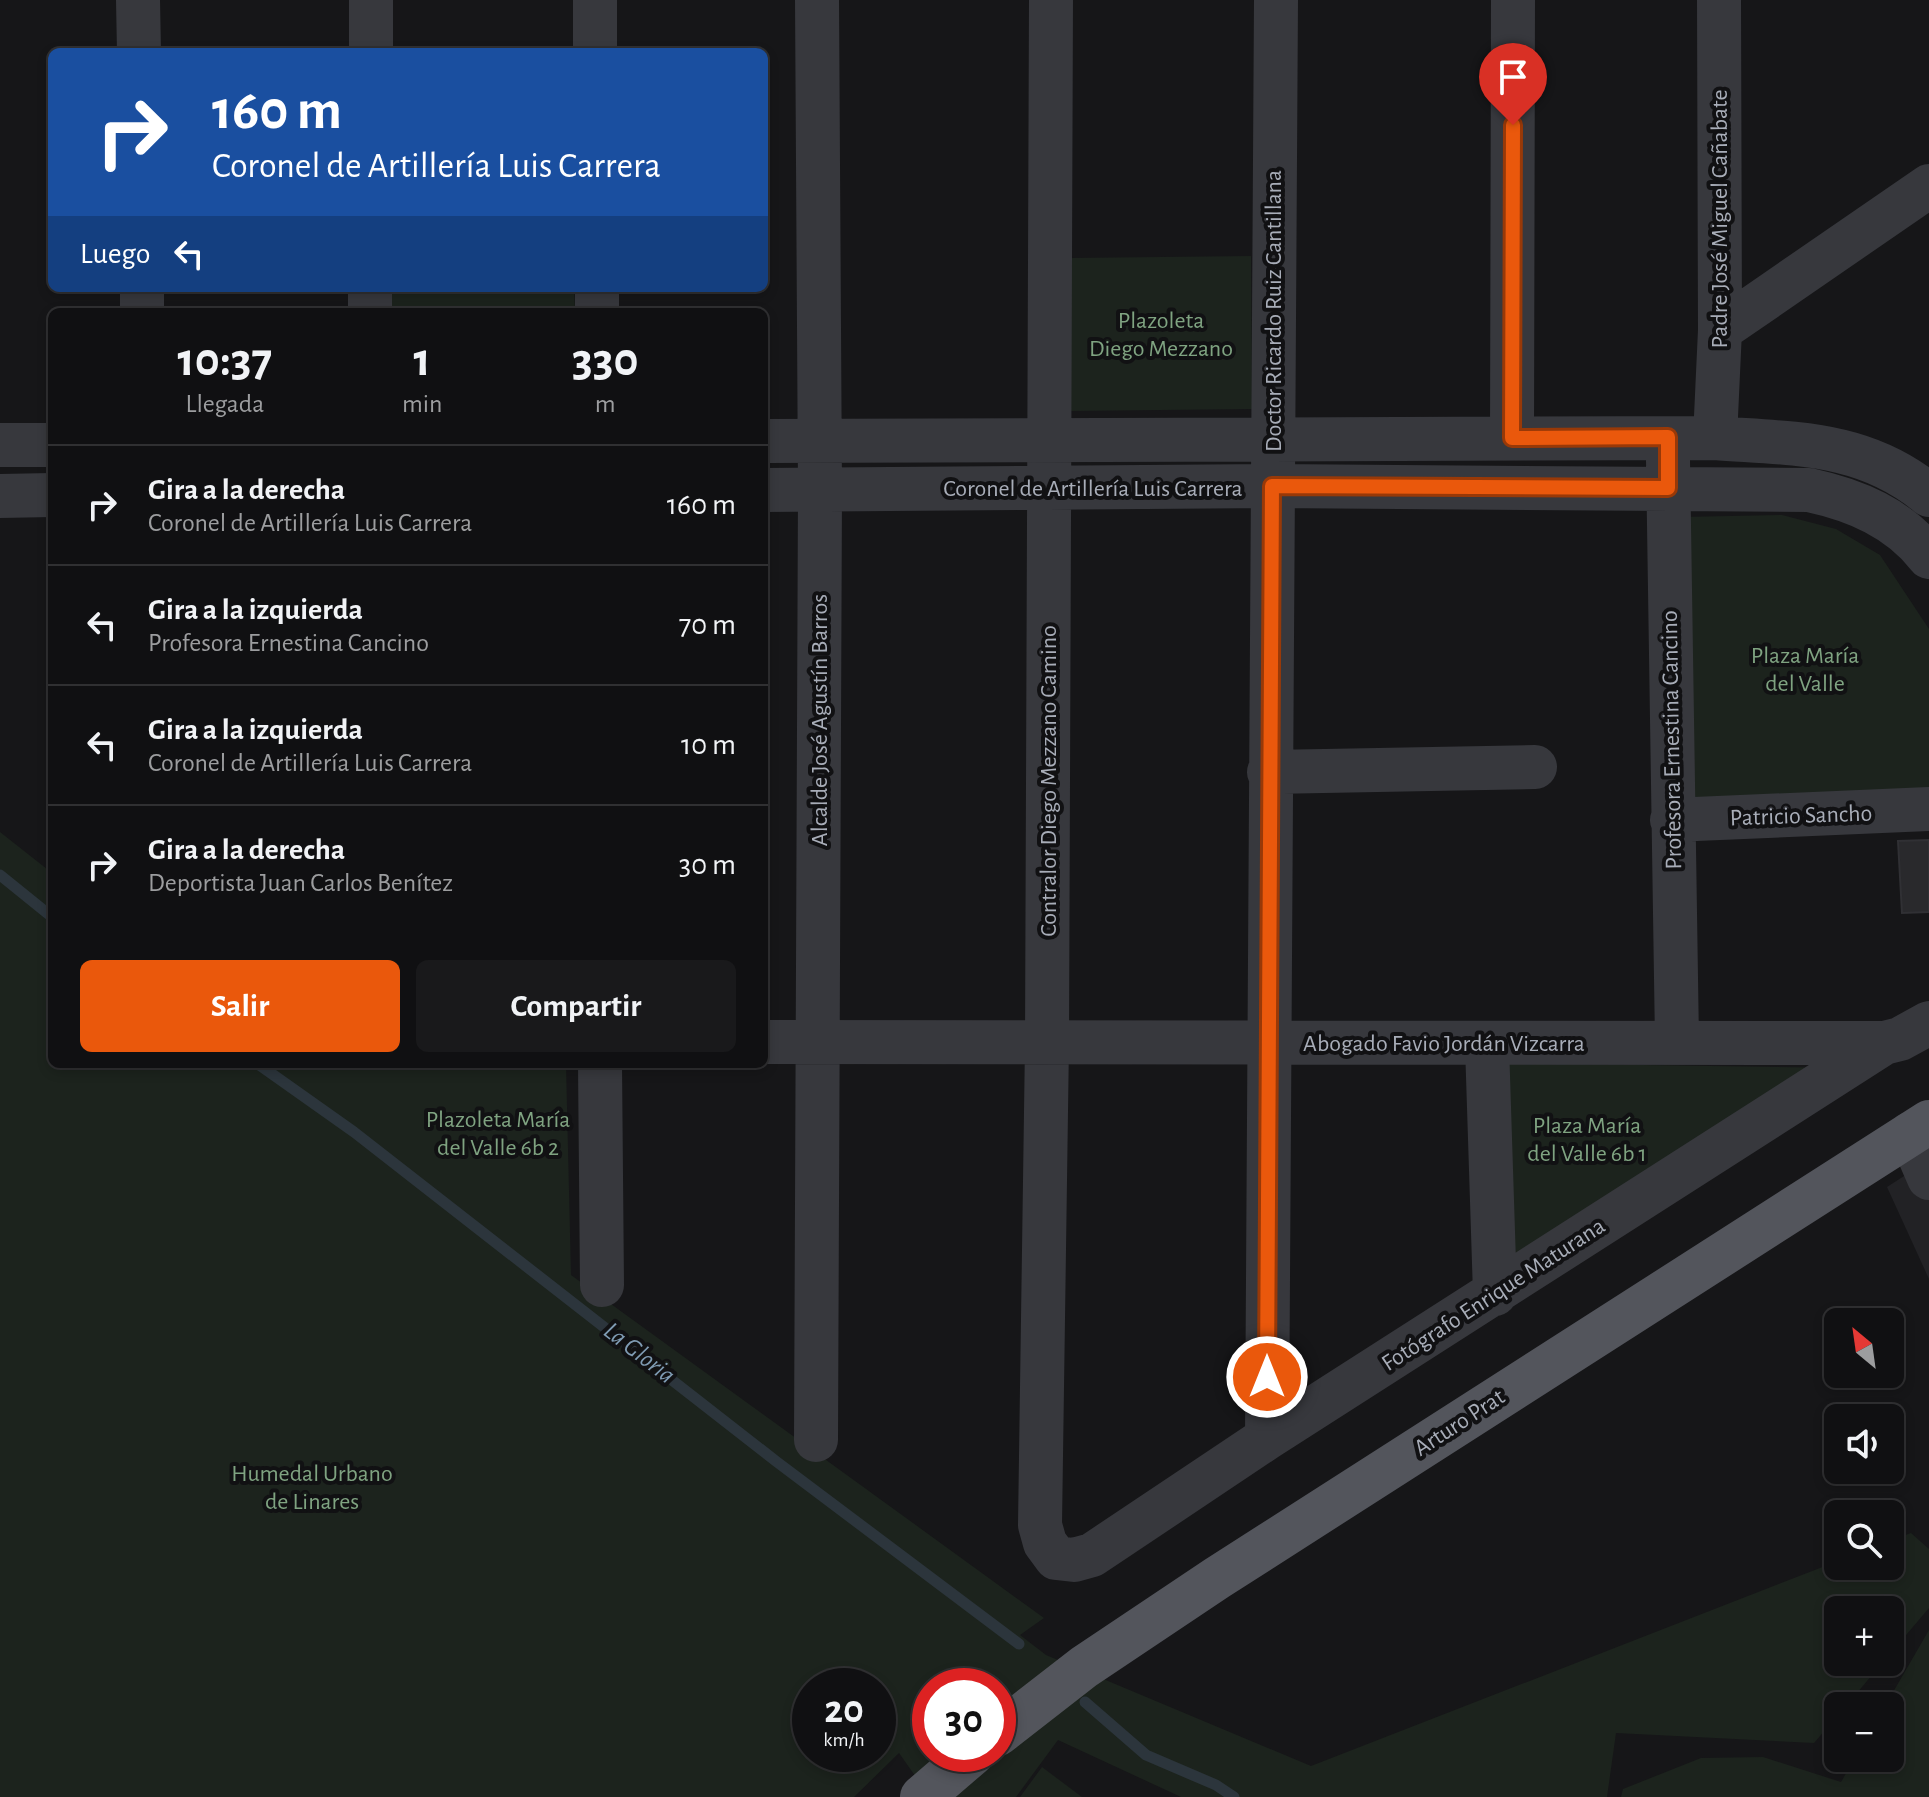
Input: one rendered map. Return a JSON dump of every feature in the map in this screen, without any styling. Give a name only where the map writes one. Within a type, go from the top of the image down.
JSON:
[{"type":"main road","name":"Arturo Prat","points":[[1016,1720],[1084,1667],[1217,1578],[1920,1128]]},
{"type":"main road","points":[[922,1797],[951,1772]]},
{"type":"street","points":[[138,0],[139,48]]},
{"type":"street","points":[[371,0],[371,48]]},
{"type":"street","points":[[595,0],[595,48]]},
{"type":"street","name":"Alcalde José Agustín Barros","points":[[816,1440],[820,490],[817,0]]},
{"type":"street","name":"Contralor Diego Mezzano Camino","points":[[1051,0],[1047,1043],[1040,1525],[1045,1543],[1056,1558]]},
{"type":"street","name":"Doctor Ricardo Ruiz Cantillana","points":[[1267,1438],[1267,1043],[1276,0]]},
{"type":"street","points":[[1512,438],[1513,0]]},
{"type":"street","name":"Padre José Miguel Cañabate","points":[[1715,438],[1720,330],[1719,0]]},
{"type":"street","points":[[1720,330],[1929,186]]},
{"type":"street","name":"Profesora Ernestina Cancino","points":[[1668,437],[1677,1042]]},
{"type":"street","name":"Coronel de Artillería Luis Carrera","points":[[768,441],[1715,438],[1832,446],[1922,479]]},
{"type":"street","points":[[0,445],[48,445]]},
{"type":"street","points":[[1864,506],[1922,479]]},
{"type":"street","name":"Coronel de Artillería Luis Carrera","points":[[768,490],[1272,486],[1809,490],[1864,506],[1889,520],[1929,557]]},
{"type":"street","points":[[0,496],[48,495]]},
{"type":"street","points":[[1269,772],[1535,767]]},
{"type":"street","name":"Patricio Sancho","points":[[1672,820],[1929,809]]},
{"type":"street","name":"Fotógrafo Enrique Maturana","points":[[1056,1558],[1074,1560],[1092,1555],[1267,1438],[1884,1043],[1929,1023]]},
{"type":"street","name":"Abogado Favio Jordán Vizcarra","points":[[768,1042],[1487,1045],[1677,1042],[1864,1046],[1884,1043]]},
{"type":"street","points":[[1487,1045],[1495,1294]]},
{"type":"street","points":[[600,1068],[602,1285]]},
{"type":"street","points":[[1920,1128],[1929,1178]]},
{"type":"shaded area","points":[[1929,1160],[1929,1279],[1887,1187]]},
{"type":"green space","name":"Plazoleta Diego Mezzano","points":[[1251,256],[1252,409],[1071,411],[1069,258]]},
{"type":"green space","points":[[386,292],[574,292],[575,308],[387,308]]},
{"type":"green space","name":"Plaza María del Valle","points":[[1782,515],[1836,529],[1880,555],[1929,629],[1929,793],[1678,804],[1680,517]]},
{"type":"green space","name":"Humedal Urbano de Linares","points":[[0,832],[48,870],[48,1068],[566,1068],[571,1275],[1044,1618],[1020,1635],[1046,1655],[1311,1766],[1824,1566],[1824,1580],[1904,1580],[1904,1536],[1911,1533],[1929,1549],[1929,1608],[1904,1637],[1904,1596],[1824,1596],[1824,1676],[1871,1676],[1858,1692],[1824,1692],[1824,1731],[1814,1743],[1616,1733],[1607,1797],[1181,1797],[1058,1740],[1016,1797],[930,1797],[912,1772],[1016,1772],[1016,1668],[912,1668],[912,1771],[899,1753],[896,1756],[896,1668],[792,1668],[792,1772],[880,1772],[854,1797],[0,1797]]},
{"type":"green space","name":"Plaza María del Valle 6b 1","points":[[1508,1063],[1839,1068],[1514,1274]]},
{"type":"green space","points":[[1929,1630],[1929,1797],[1621,1797],[1623,1789],[1701,1758],[1763,1757],[1841,1782],[1847,1772],[1904,1772],[1904,1692],[1893,1692]]},
{"type":"green space","points":[[1042,1767],[1082,1797],[1020,1797]]},
{"type":"building","points":[[1929,840],[1929,912],[1902,913],[1898,841]]},
{"type":"waterway","name":"La Gloria","points":[[0,875],[48,914]]},
{"type":"waterway","name":"La Gloria","points":[[264,1068],[354,1132],[777,1462],[1019,1644]]},
{"type":"waterway","points":[[1085,1702],[1146,1755],[1216,1785],[1234,1797]]},
{"type":"route","points":[[1267,1377],[1272,486],[1668,488],[1668,437],[1512,438],[1513,125]]},
{"type":"park label","name":"Plazoleta María del Valle 6b 2","points":[[498,1133]]}]
